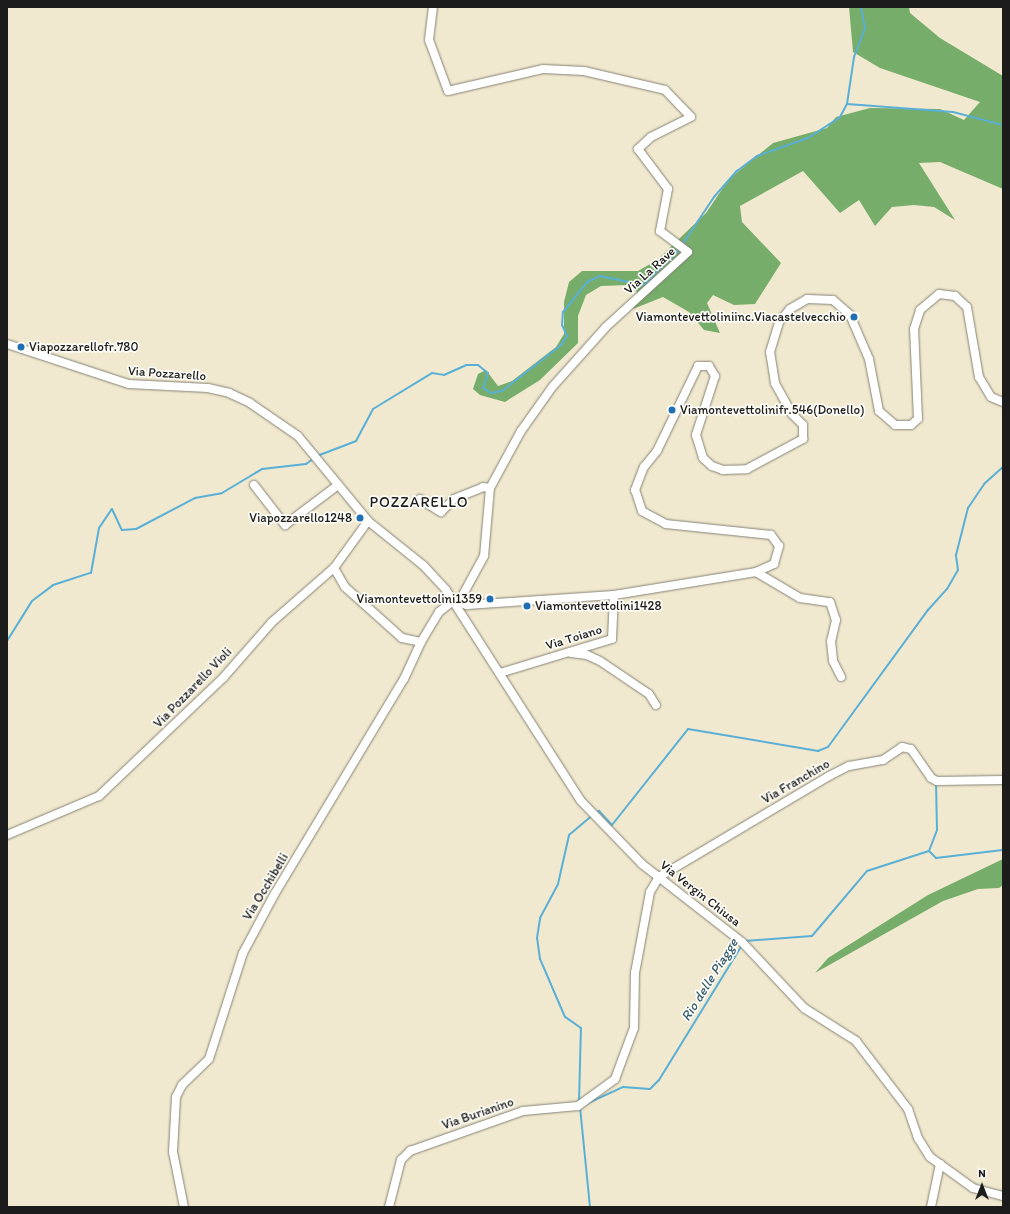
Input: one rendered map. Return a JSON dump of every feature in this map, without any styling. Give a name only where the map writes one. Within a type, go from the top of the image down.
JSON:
[{"type":"street","name":"Via La Rave","points":[[433,7],[429,40],[448,91],[549,69],[599,74],[660,88],[672,94],[691,117],[651,137],[638,149],[668,189],[660,231],[686,249],[666,276],[606,326],[553,386],[521,431],[490,488],[484,556],[456,602]]},
{"type":"street","points":[[456,602],[467,605],[614,594],[756,572],[774,564],[779,546],[771,535],[666,524],[642,511],[637,500],[638,478],[657,451],[695,368],[709,366],[715,376],[696,435],[703,458],[723,470],[747,468],[801,441],[805,436],[803,425],[778,391],[771,367],[773,337],[779,322],[790,309],[807,299],[833,300],[843,307],[858,330],[869,359],[879,411],[895,425],[911,425],[918,419],[920,410],[914,329],[920,310],[928,301],[947,294],[967,308],[979,377],[991,397],[1003,402]]},
{"type":"street","name":"Via Pozzarello","points":[[7,344],[129,384],[208,388],[229,394],[250,403],[312,450],[338,485],[368,521]]},
{"type":"street","points":[[254,485],[285,525],[338,485]]},
{"type":"street","points":[[420,498],[440,512],[454,499],[483,487],[490,488]]},
{"type":"street","name":"Via Pozzarello Violi","points":[[7,835],[99,796],[223,678],[267,628],[334,568],[368,521]]},
{"type":"street","name":"Via Vergin Chiusa","points":[[368,521],[428,569],[456,602],[571,789],[626,849],[659,878],[742,942],[804,1008],[856,1041],[903,1100],[918,1138],[940,1164],[973,1188],[1003,1196]]},
{"type":"street","points":[[334,568],[345,587],[402,638],[421,642]]},
{"type":"street","points":[[756,572],[800,598],[830,602],[836,620],[831,641],[832,661],[840,677]]},
{"type":"street","name":"Via Toiano","points":[[500,673],[612,639],[614,594]]},
{"type":"street","name":"Via Occhibelli","points":[[184,1207],[173,1152],[176,1097],[182,1085],[209,1059],[243,953],[274,894],[404,679],[421,642],[439,612],[456,602]]},
{"type":"street","points":[[567,653],[587,655],[600,661],[649,694],[656,705]]},
{"type":"street","name":"Via Franchino","points":[[659,878],[829,776],[849,766],[884,760],[902,747],[911,750],[931,778],[940,781],[1003,780]]},
{"type":"street","name":"Via Burianino","points":[[389,1207],[401,1160],[410,1151],[523,1111],[578,1106],[615,1079],[634,1028],[634,973],[650,892],[659,878]]},
{"type":"street","points":[[931,1207],[940,1164]]},
{"type":"green space","points":[[849,7],[909,7],[910,13],[940,38],[1003,76],[1003,189],[940,162],[919,163],[955,220],[934,207],[914,205],[892,207],[875,226],[859,200],[840,213],[803,171],[740,206],[742,222],[781,263],[755,304],[734,305],[713,295],[707,303],[720,333],[704,330],[689,312],[663,297],[633,309],[637,292],[628,285],[601,286],[586,295],[578,316],[578,343],[540,380],[505,402],[480,395],[473,389],[478,374],[486,370],[498,386],[512,381],[556,347],[564,334],[564,302],[569,282],[582,271],[638,271],[657,260],[706,213],[729,179],[773,143],[827,128],[836,117],[870,108],[940,109],[964,120],[980,102],[880,68],[853,52]]},
{"type":"green space","points":[[1003,859],[1003,885],[999,888],[978,889],[943,901],[815,973],[828,958],[928,895]]},
{"type":"waterway","points":[[682,245],[714,197],[737,171],[757,156],[808,138],[840,117],[847,104],[854,57],[865,28],[861,7]]},
{"type":"waterway","points":[[847,104],[953,112],[1003,125]]},
{"type":"waterway","points":[[317,456],[356,441],[373,409],[432,373],[444,375],[466,365],[478,365],[488,373],[483,388],[491,393],[502,391],[561,345],[567,336],[562,325],[563,312],[587,282],[600,276],[643,285],[680,249]]},
{"type":"waterway","points":[[7,641],[32,601],[53,585],[91,573],[99,528],[112,509],[122,530],[136,529],[195,498],[222,493],[262,469],[306,464],[313,459]]},
{"type":"waterway","points":[[596,813],[599,811],[612,825],[688,729],[818,751],[828,747],[928,610],[947,589],[958,570],[956,555],[968,508],[984,484],[1003,467]]},
{"type":"waterway","points":[[929,851],[937,830],[936,784]]},
{"type":"waterway","points":[[579,1102],[581,1028],[565,1017],[540,959],[537,938],[540,918],[558,884],[569,835],[593,815]]},
{"type":"waterway","name":"Rio delle Piagge","points":[[929,851],[936,858],[1003,850]]},
{"type":"waterway","name":"Rio delle Piagge","points":[[745,941],[812,936],[867,871],[929,851]]},
{"type":"waterway","name":"Rio delle Piagge","points":[[586,1104],[623,1087],[650,1089],[659,1080],[742,945]]},
{"type":"waterway","name":"Rio delle Piagge","points":[[580,1107],[590,1207]]},
{"type":"place","name":"Viamontevettoliniinc.Viacastelvecchio","points":[[854,317]]},
{"type":"place","name":"Viapozzarellofr.780","points":[[21,347]]},
{"type":"place","name":"Viamontevettolinifr.546(Donello)","points":[[672,410]]},
{"type":"place","name":"Viapozzarello1248","points":[[360,518]]},
{"type":"place","name":"Viamontevettolini1359","points":[[490,599]]},
{"type":"place","name":"Viamontevettolini1428","points":[[527,606]]},
{"type":"district","name":"POZZARELLO","points":[[419,503]]}]
